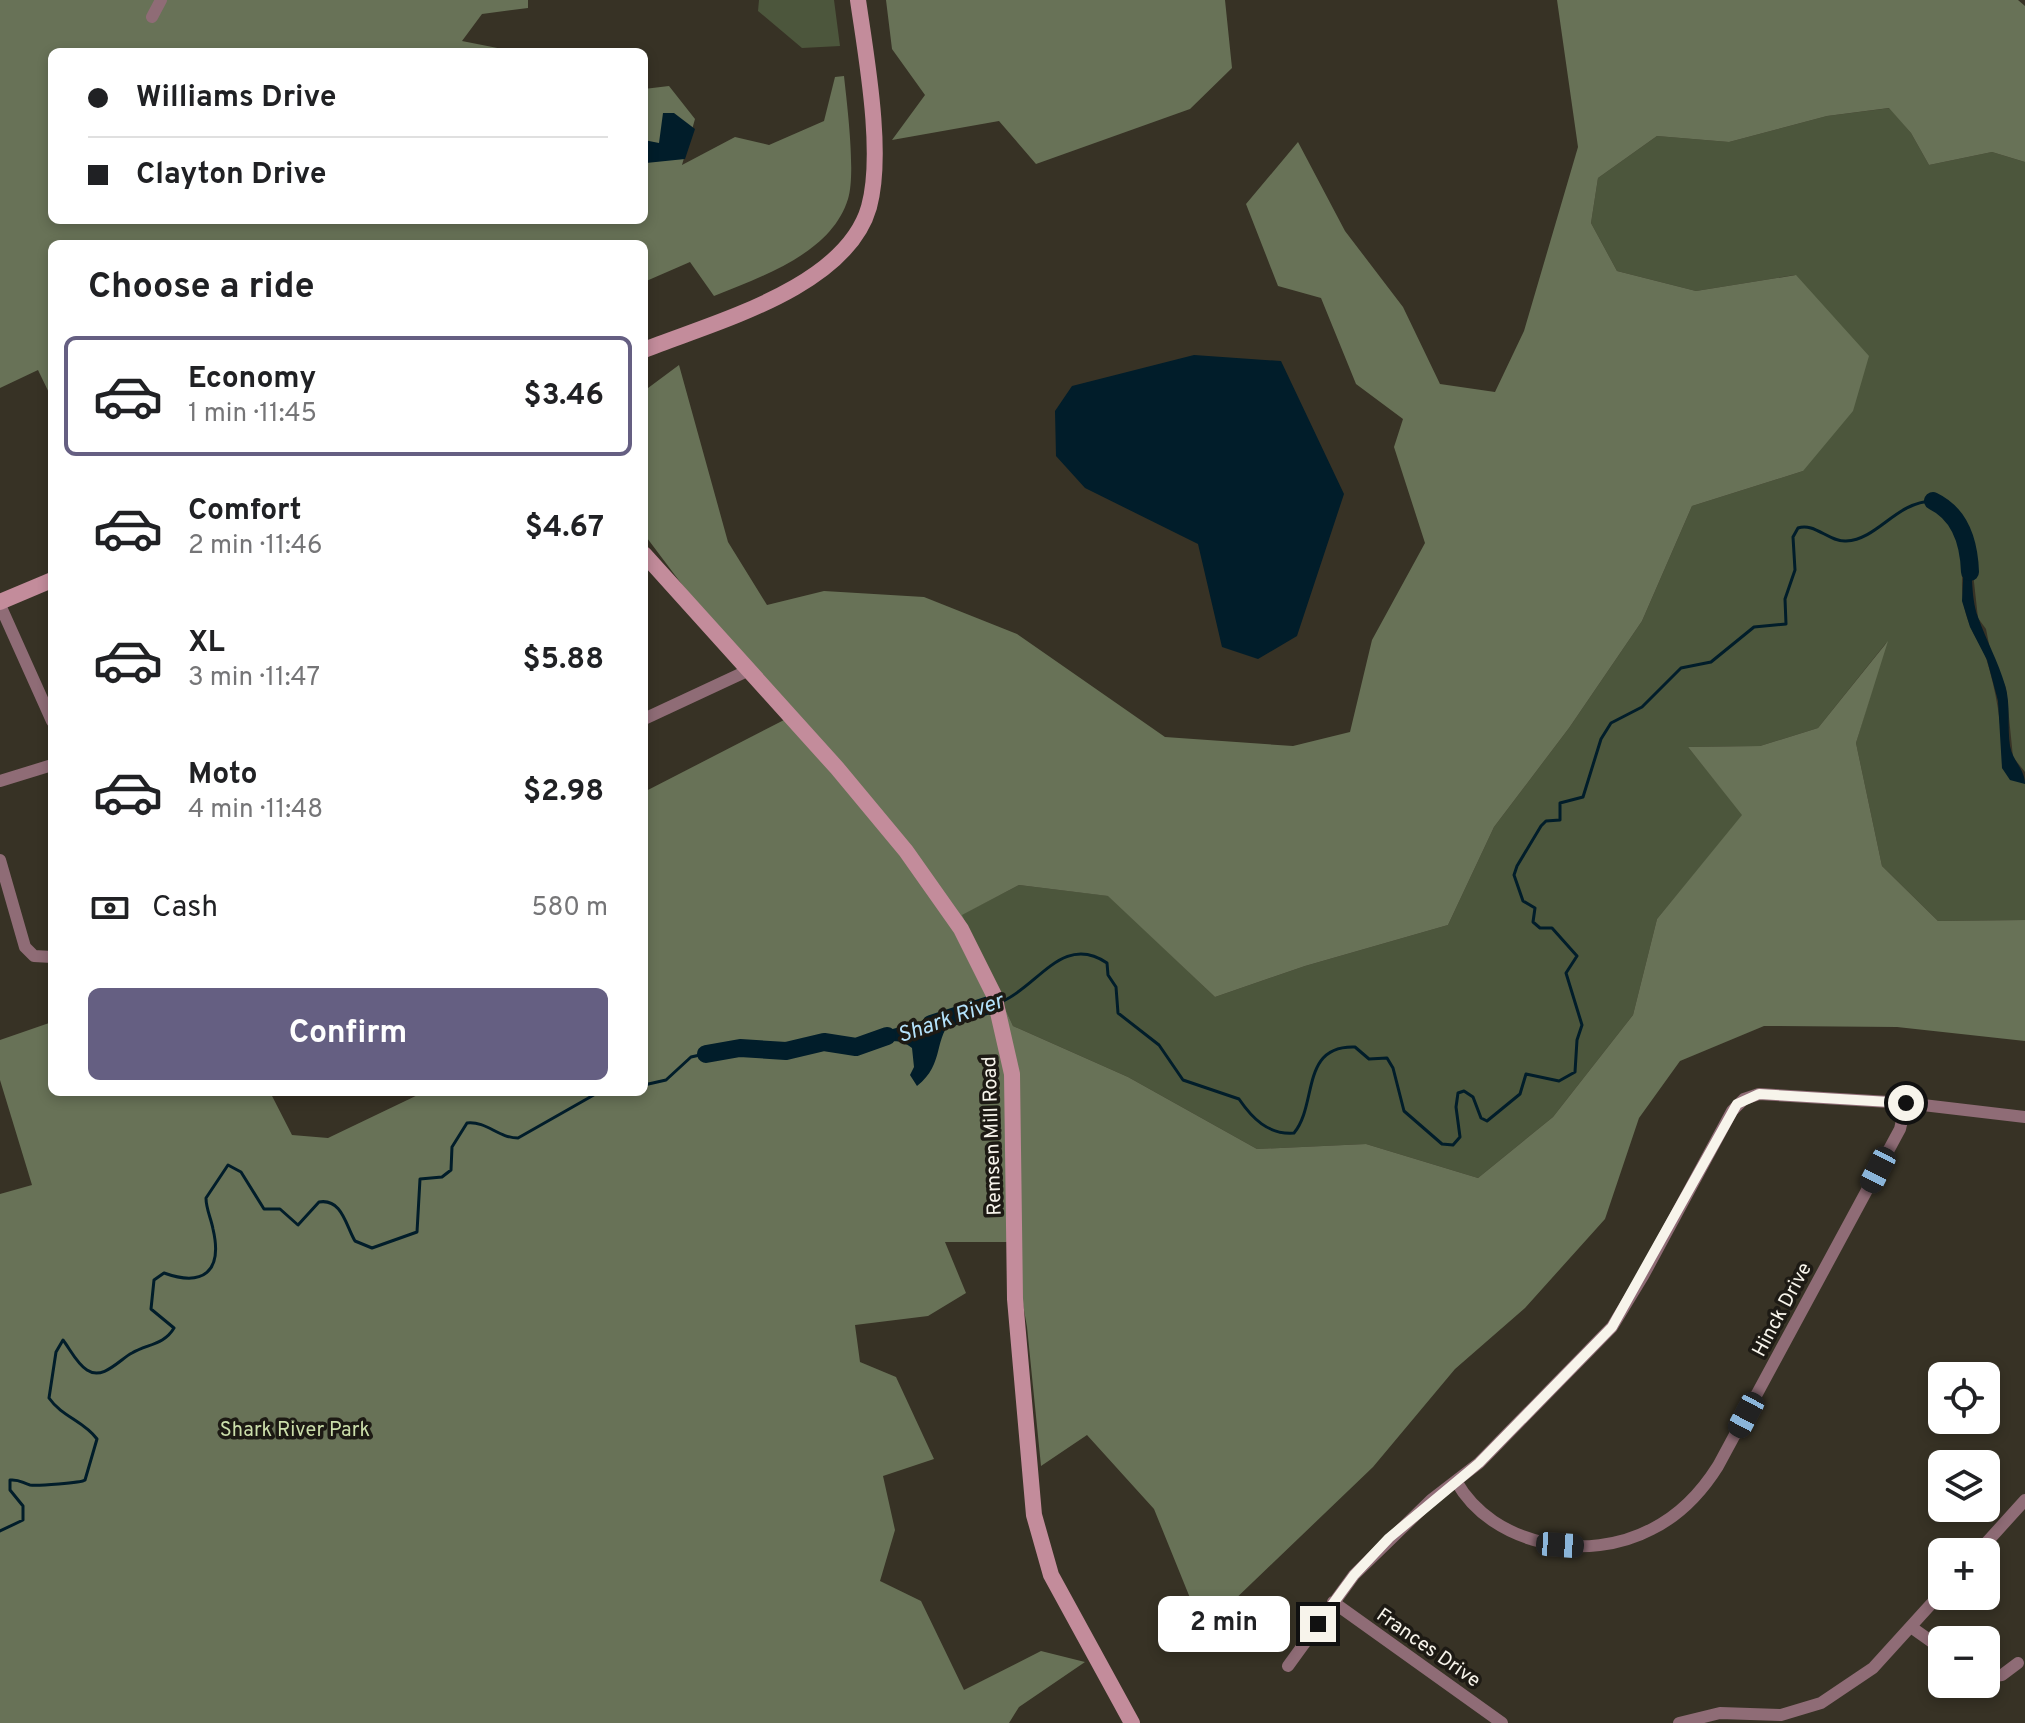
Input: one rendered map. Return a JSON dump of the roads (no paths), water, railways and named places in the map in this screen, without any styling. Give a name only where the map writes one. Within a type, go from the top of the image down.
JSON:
[{"type":"street","points":[[152,17],[161,0]]},
{"type":"street","points":[[648,348],[742,311],[810,277],[839,255],[859,229],[870,201],[873,168],[870,96],[858,0]]},
{"type":"street","name":"Remsen Mill Road","points":[[648,559],[837,768],[927,878],[961,929],[994,995],[1001,1014],[1012,1074],[1015,1299],[1034,1515],[1051,1575],[1132,1723]]},
{"type":"street","points":[[48,582],[0,603],[48,712]]},
{"type":"street","points":[[648,717],[747,671]]},
{"type":"street","points":[[0,781],[48,766]]},
{"type":"street","points":[[0,860],[25,947],[34,956],[48,957]]},
{"type":"street","points":[[1288,1666],[1333,1602],[1389,1538],[1456,1481],[1561,1383],[1612,1327],[1732,1111],[1740,1102],[1759,1094],[1906,1103],[2025,1117]]},
{"type":"street","name":"Hinck Drive","points":[[1456,1481],[1465,1495],[1497,1523],[1528,1538],[1560,1545],[1592,1546],[1624,1541],[1652,1530],[1680,1511],[1718,1466],[1900,1129],[1906,1103]]},
{"type":"street","points":[[1991,1538],[2025,1500]]},
{"type":"street","name":"Frances Drive","points":[[1333,1602],[1502,1723]]},
{"type":"street","points":[[1679,1723],[1720,1713],[1784,1719],[1812,1707],[1841,1692],[1873,1668],[1928,1608]]},
{"type":"street","points":[[1911,1627],[1928,1639]]},
{"type":"street","points":[[2000,1675],[2018,1663]]},
{"type":"water","points":[[663,113],[674,113],[695,129],[685,159],[648,163],[648,141],[659,143]]},
{"type":"water","points":[[1194,355],[1281,361],[1344,494],[1297,636],[1258,659],[1222,647],[1198,544],[1085,488],[1056,456],[1055,411],[1072,386]]},
{"type":"water","points":[[1970,544],[1975,609],[2005,685],[2010,746],[2025,784],[2010,780],[2002,768],[1998,701],[1987,660],[1970,627],[1962,601],[1964,561]]},
{"type":"water","points":[[950,1013],[955,1017],[943,1033],[936,1060],[917,1086],[910,1075],[914,1067],[912,1048],[894,1041],[864,1045],[864,1037]]},
{"type":"waterway","name":"Shark River","points":[[1003,1001],[1064,958],[1077,954],[1091,955],[1107,963],[1108,975],[1116,987],[1118,1013],[1159,1045],[1183,1080],[1239,1099],[1255,1119],[1269,1128],[1294,1133],[1301,1121],[1318,1066],[1326,1056],[1338,1049],[1355,1047],[1369,1059],[1387,1058],[1393,1068],[1404,1111],[1442,1144],[1453,1145],[1460,1137],[1456,1107],[1458,1093],[1464,1091],[1473,1097],[1481,1118],[1487,1121],[1520,1094],[1526,1074],[1559,1081],[1575,1072],[1577,1040],[1582,1025],[1566,973],[1577,956],[1552,928],[1540,928],[1533,922],[1535,908],[1523,901],[1514,875],[1541,826],[1546,821],[1560,820],[1560,803],[1583,797],[1601,739],[1611,723],[1642,707],[1681,668],[1711,662],[1754,627],[1786,624],[1785,599],[1795,570],[1793,537],[1798,528],[1810,528],[1834,539],[1858,539],[1908,507],[1933,501]]},
{"type":"waterway","name":"Shark River","points":[[1933,501],[1950,514],[1961,530],[1968,550],[1970,572]]},
{"type":"waterway","name":"Shark River","points":[[931,1024],[992,1004]]},
{"type":"waterway","name":"Shark River","points":[[706,1054],[740,1048],[786,1051],[824,1042],[856,1047],[887,1036]]},
{"type":"waterway","name":"Shark River","points":[[648,1084],[666,1080],[691,1057],[736,1047],[771,1050],[864,1045]]},
{"type":"waterway","name":"Shark River","points":[[0,1531],[23,1520],[23,1506],[10,1490],[10,1480],[30,1485],[85,1480],[97,1439],[49,1398],[56,1352],[63,1340],[83,1367],[99,1373],[170,1334],[174,1328],[151,1309],[154,1280],[164,1273],[199,1277],[212,1266],[215,1244],[206,1198],[228,1165],[241,1172],[264,1209],[280,1209],[298,1225],[319,1202],[333,1204],[346,1221],[355,1241],[372,1248],[417,1232],[420,1179],[442,1177],[451,1170],[452,1147],[467,1123],[481,1124],[518,1138],[592,1096]]},
{"type":"park label","name":"Shark River Park","points":[[295,1429]]}]
